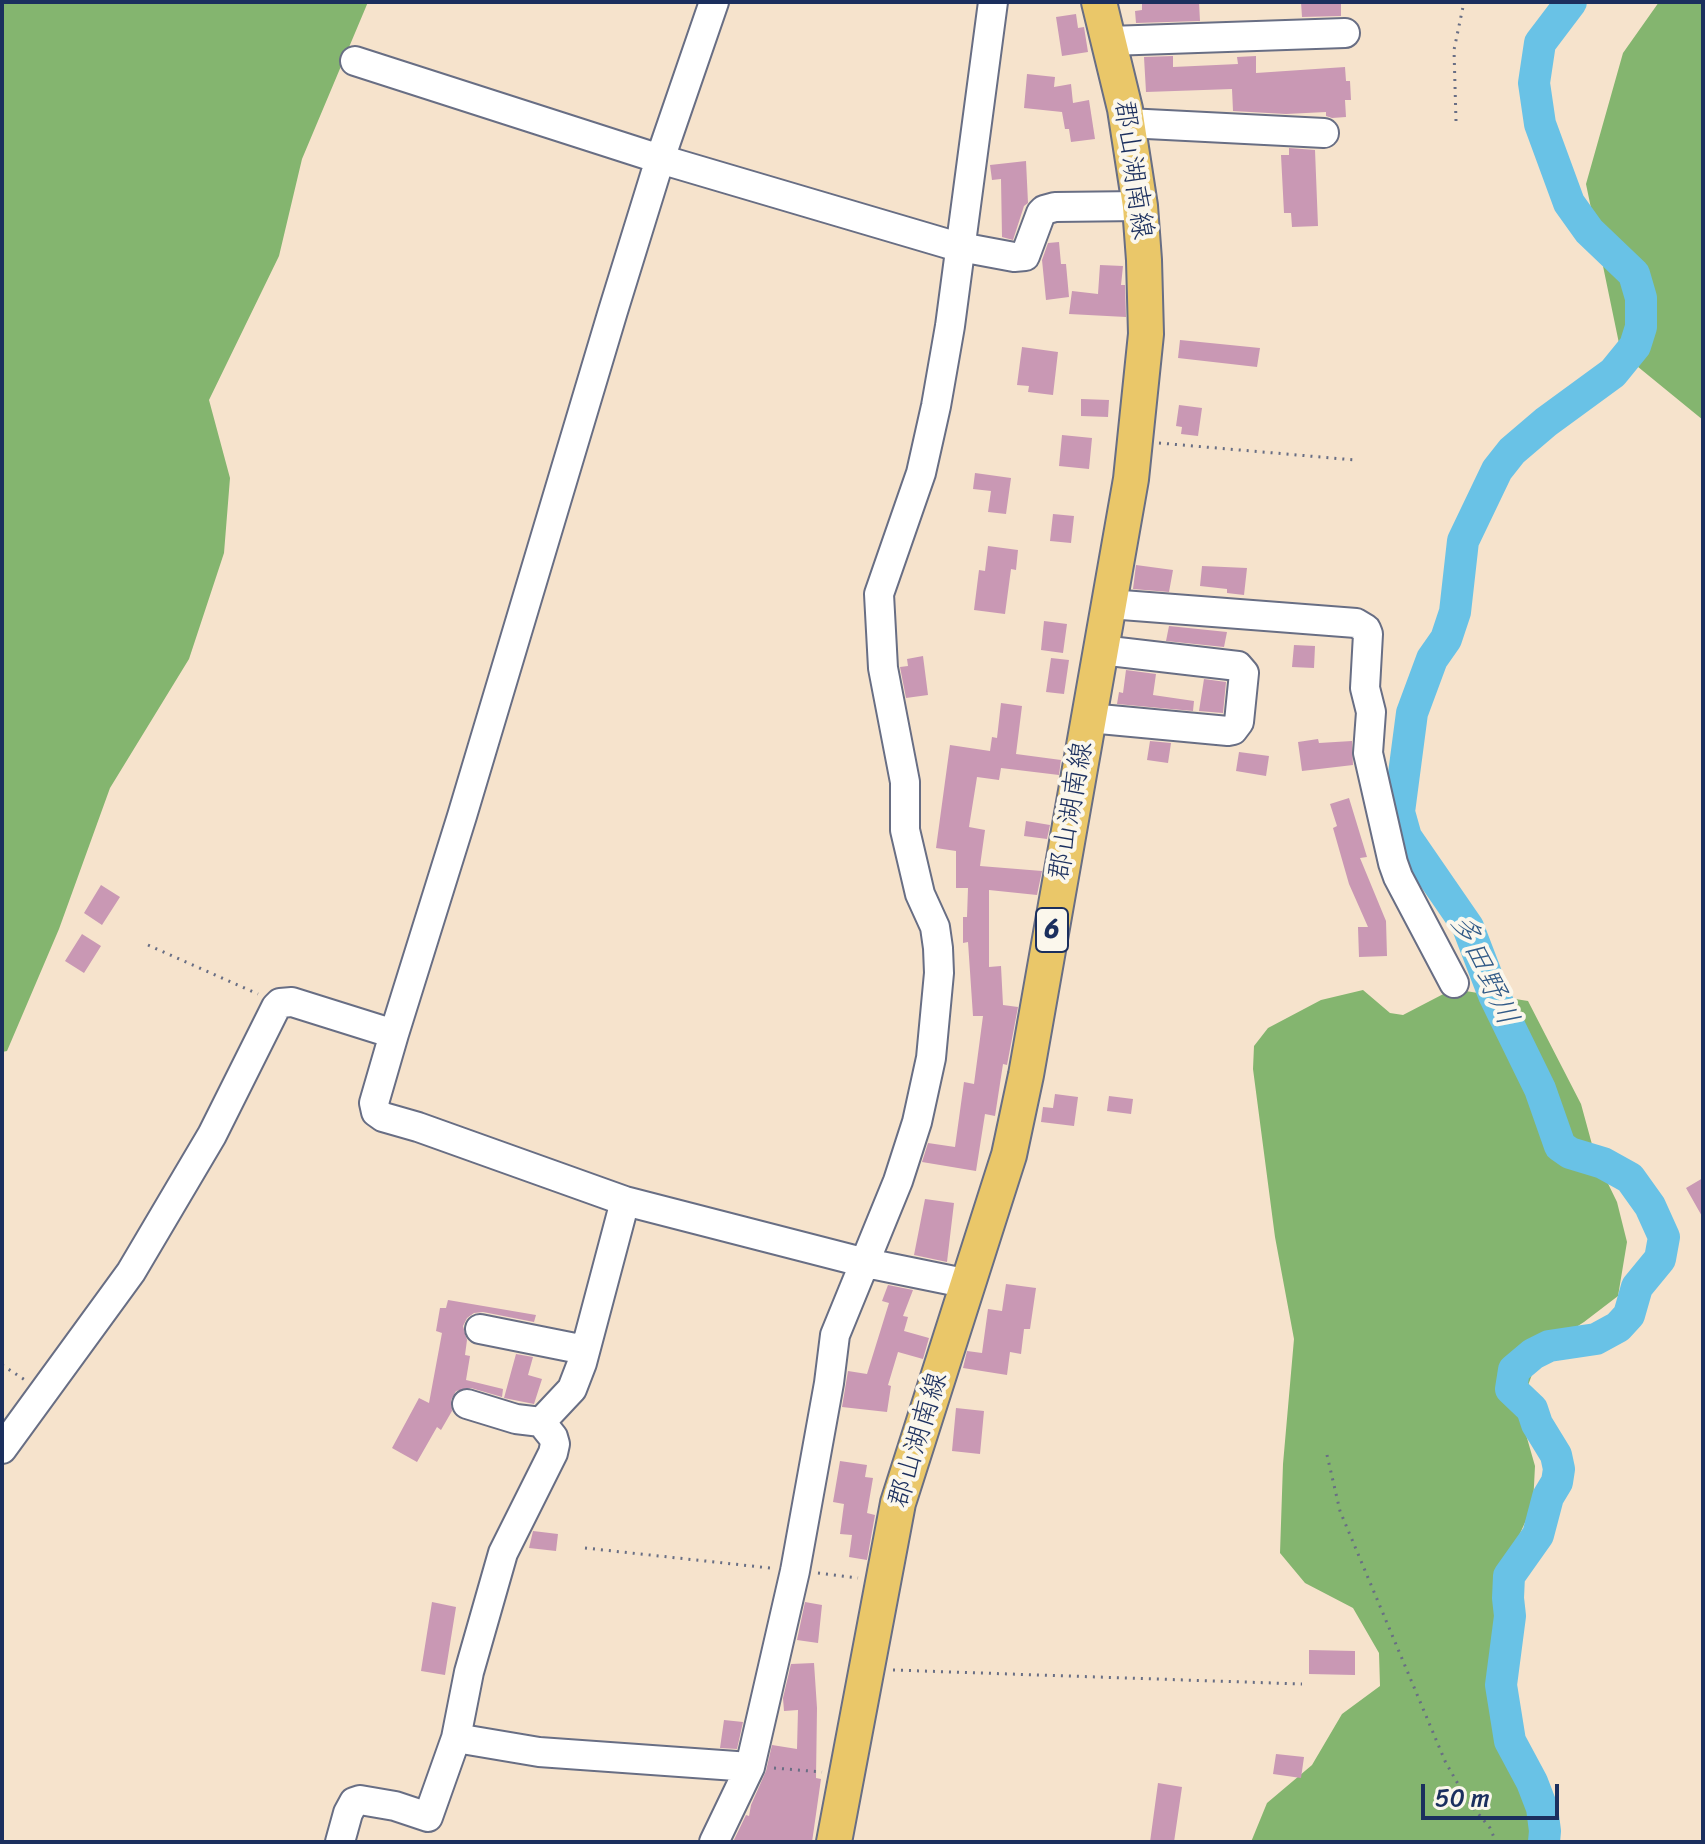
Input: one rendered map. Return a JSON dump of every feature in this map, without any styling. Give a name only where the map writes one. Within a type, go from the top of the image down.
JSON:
[{"type":"main road","name":"郡山湖南線","points":[[834,1842],[881,1580],[898,1503],[1009,1155],[1026,1075],[1136,441],[1146,334],[1140,206],[1127,123],[1099,2]]},
{"type":"street","points":[[714,2],[660,159],[374,1103],[376,1112],[383,1117],[625,1201],[866,1263],[969,1284]]},
{"type":"street","points":[[714,1842],[750,1767],[795,1571],[835,1335],[898,1181],[917,1122],[931,1058],[939,973],[935,927],[920,894],[905,830],[903,762],[883,668],[879,594],[921,473],[943,366],[993,2]]},
{"type":"street","points":[[1109,41],[1345,33]]},
{"type":"street","points":[[355,61],[660,159],[959,247],[1025,256],[1044,210],[1055,207],[1140,206]]},
{"type":"street","points":[[1127,123],[1324,133]]},
{"type":"street","points":[[1109,604],[1356,623],[1366,629],[1365,688],[1371,712],[1368,753],[1393,863],[1454,983]]},
{"type":"street","points":[[1089,718],[1228,731],[1239,722],[1244,673],[1238,666],[1101,650]]},
{"type":"street","points":[[2,1449],[131,1272],[212,1135],[270,1016],[280,1003],[292,1002],[394,1034]]},
{"type":"street","points":[[541,1422],[572,1389],[625,1201]]},
{"type":"street","points":[[480,1329],[585,1350]]},
{"type":"street","points":[[467,1404],[516,1419],[541,1422]]},
{"type":"street","points":[[340,1842],[348,1813],[354,1802],[360,1800],[395,1806],[428,1817],[456,1738],[469,1672],[503,1553],[530,1502],[555,1444],[541,1422]]},
{"type":"street","points":[[456,1738],[539,1752],[750,1767]]},
{"type":"path","points":[[1456,121],[1454,50],[1464,2]]},
{"type":"path","points":[[1136,441],[1355,460]]},
{"type":"path","points":[[148,945],[280,1003]]},
{"type":"path","points":[[2,1365],[42,1391]]},
{"type":"path","points":[[1327,1455],[1340,1511],[1445,1761],[1496,1842]]},
{"type":"path","points":[[585,1548],[881,1580]]},
{"type":"path","points":[[865,1669],[1302,1684]]},
{"type":"path","points":[[750,1767],[845,1774]]},
{"type":"green space","points":[[2,2],[368,2],[302,159],[279,256],[209,400],[230,478],[224,553],[189,659],[110,788],[59,929],[7,1051],[2,1052]]},
{"type":"green space","points":[[1659,2],[1703,2],[1703,420],[1621,353],[1586,184],[1623,53]]},
{"type":"green space","points":[[1453,989],[1528,1001],[1581,1104],[1596,1159],[1617,1202],[1627,1242],[1618,1296],[1541,1350],[1519,1410],[1535,1466],[1533,1505],[1517,1540],[1492,1650],[1531,1820],[1532,1842],[1251,1842],[1267,1803],[1312,1765],[1342,1714],[1380,1686],[1379,1653],[1353,1608],[1305,1583],[1280,1553],[1283,1464],[1294,1339],[1275,1237],[1253,1069],[1254,1046],[1268,1028],[1321,1000],[1363,990],[1390,1013],[1403,1015]]},
{"type":"building","points":[[1142,2],[1199,2],[1200,21],[1136,23],[1135,11],[1142,10]]},
{"type":"building","points":[[1301,2],[1341,2],[1341,16],[1302,17]]},
{"type":"building","points":[[1076,14],[1078,28],[1084,27],[1088,52],[1062,56],[1056,17]]},
{"type":"building","points":[[1173,56],[1173,67],[1238,64],[1237,57],[1256,56],[1256,73],[1345,67],[1346,81],[1350,81],[1351,100],[1345,100],[1346,117],[1332,118],[1326,116],[1326,112],[1286,114],[1233,111],[1232,89],[1146,92],[1144,57]]},
{"type":"building","points":[[1027,74],[1055,77],[1054,87],[1071,84],[1073,103],[1089,100],[1095,139],[1071,142],[1062,112],[1024,108]]},
{"type":"building","points":[[1289,148],[1315,150],[1318,226],[1292,227],[1291,213],[1284,213],[1281,155],[1289,155]]},
{"type":"building","points":[[1026,161],[1028,203],[1024,206],[1013,240],[1002,237],[1001,179],[992,180],[990,165]]},
{"type":"building","points":[[1059,242],[1061,264],[1066,264],[1069,297],[1046,300],[1042,260],[1048,243]]},
{"type":"building","points":[[1100,265],[1123,266],[1121,285],[1125,285],[1126,317],[1069,314],[1072,291],[1098,294]]},
{"type":"building","points":[[1180,340],[1260,348],[1257,367],[1178,358]]},
{"type":"building","points":[[1022,347],[1058,352],[1053,395],[1028,392],[1029,386],[1017,385]]},
{"type":"building","points":[[1081,399],[1109,400],[1108,417],[1081,416]]},
{"type":"building","points":[[1179,405],[1202,408],[1198,436],[1181,434],[1182,427],[1176,426]]},
{"type":"building","points":[[1062,435],[1092,438],[1089,469],[1059,466]]},
{"type":"building","points":[[975,473],[1011,478],[1006,514],[988,512],[991,491],[973,489]]},
{"type":"building","points":[[1053,514],[1074,516],[1071,543],[1050,541]]},
{"type":"building","points":[[988,546],[1018,550],[1016,570],[1011,569],[1005,614],[974,610],[979,570],[985,571]]},
{"type":"building","points":[[1136,565],[1173,570],[1169,592],[1133,589]]},
{"type":"building","points":[[1202,566],[1247,568],[1244,595],[1227,593],[1227,589],[1200,586]]},
{"type":"building","points":[[1044,621],[1067,624],[1063,653],[1041,650]]},
{"type":"building","points":[[1169,626],[1227,632],[1224,647],[1166,641]]},
{"type":"building","points":[[1294,645],[1315,646],[1314,668],[1292,667]]},
{"type":"building","points":[[923,656],[928,695],[906,698],[900,667],[908,666],[907,659]]},
{"type":"building","points":[[1051,658],[1069,660],[1064,694],[1046,692]]},
{"type":"building","points":[[1126,670],[1156,674],[1153,695],[1194,701],[1193,711],[1117,704],[1119,692],[1123,693]]},
{"type":"building","points":[[1204,679],[1226,682],[1223,713],[1199,711]]},
{"type":"building","points":[[1001,703],[1022,706],[1016,754],[1061,760],[1059,775],[1001,768],[999,780],[977,777],[969,827],[985,830],[980,866],[1042,871],[1037,895],[989,890],[989,967],[1001,966],[1003,1005],[1018,1007],[1007,1065],[1003,1064],[995,1116],[985,1114],[976,1171],[922,1162],[928,1143],[955,1147],[964,1082],[974,1084],[983,1016],[973,1016],[968,942],[963,943],[968,888],[956,888],[956,851],[936,848],[950,745],[990,751],[992,737],[997,738]]},
{"type":"building","points":[[1318,739],[1319,743],[1352,741],[1353,765],[1302,771],[1298,742]]},
{"type":"building","points":[[1150,741],[1171,743],[1168,763],[1147,760]]},
{"type":"building","points":[[1239,752],[1269,756],[1266,776],[1236,771]]},
{"type":"building","points":[[1349,798],[1367,857],[1360,858],[1386,921],[1387,956],[1359,957],[1358,927],[1368,927],[1349,884],[1333,828],[1337,826],[1330,804]]},
{"type":"building","points":[[1026,821],[1050,825],[1047,839],[1024,836]]},
{"type":"building","points":[[101,885],[120,897],[102,925],[84,913]]},
{"type":"building","points":[[82,934],[101,946],[84,973],[65,961]]},
{"type":"building","points":[[1055,1094],[1078,1097],[1074,1126],[1041,1122],[1043,1107],[1053,1108]]},
{"type":"building","points":[[1109,1096],[1133,1099],[1131,1114],[1107,1111]]},
{"type":"building","points":[[1703,1178],[1703,1218],[1686,1188]]},
{"type":"building","points":[[925,1199],[954,1203],[947,1262],[914,1255]]},
{"type":"building","points":[[1006,1284],[1036,1288],[1030,1329],[1024,1329],[1021,1354],[1010,1352],[1007,1375],[963,1368],[967,1351],[982,1353],[988,1309],[1002,1311]]},
{"type":"building","points":[[888,1285],[913,1290],[903,1316],[908,1317],[904,1331],[929,1338],[923,1359],[898,1352],[888,1385],[891,1386],[887,1412],[842,1407],[848,1371],[867,1374],[889,1303],[882,1301]]},
{"type":"building","points":[[448,1300],[536,1315],[534,1322],[483,1312],[467,1318],[463,1326],[467,1340],[465,1355],[470,1356],[466,1380],[503,1389],[502,1397],[471,1388],[456,1391],[451,1400],[452,1411],[441,1430],[437,1427],[417,1462],[392,1448],[419,1398],[429,1403],[442,1333],[436,1331],[440,1308],[446,1308]]},
{"type":"building","points":[[516,1354],[533,1357],[528,1375],[542,1379],[534,1404],[504,1398]]},
{"type":"building","points":[[956,1408],[984,1411],[980,1454],[952,1451]]},
{"type":"building","points":[[840,1461],[867,1465],[865,1477],[873,1478],[867,1513],[875,1515],[867,1560],[849,1557],[852,1535],[840,1534],[844,1504],[833,1502]]},
{"type":"building","points":[[533,1531],[558,1534],[556,1551],[529,1548]]},
{"type":"building","points":[[432,1602],[456,1607],[445,1675],[421,1671]]},
{"type":"building","points":[[805,1602],[822,1605],[818,1643],[797,1640]]},
{"type":"building","points":[[1309,1650],[1355,1651],[1355,1675],[1309,1674]]},
{"type":"building","points":[[814,1663],[816,1778],[821,1779],[812,1842],[733,1842],[746,1815],[749,1816],[772,1745],[797,1749],[798,1710],[784,1711],[783,1698],[791,1664]]},
{"type":"building","points":[[724,1720],[743,1722],[737,1749],[720,1748]]},
{"type":"building","points":[[1276,1754],[1304,1757],[1301,1778],[1273,1774]]},
{"type":"building","points":[[1158,1783],[1182,1787],[1174,1842],[1150,1842]]},
{"type":"waterway","name":"多田野川","points":[[1544,1842],[1542,1808],[1510,1741],[1501,1685],[1510,1616],[1509,1576],[1538,1535],[1559,1469],[1556,1455],[1537,1424],[1532,1409],[1511,1389],[1514,1370],[1533,1354],[1549,1346],[1596,1339],[1618,1327],[1629,1315],[1637,1287],[1660,1259],[1664,1237],[1650,1206],[1630,1178],[1603,1163],[1570,1153],[1560,1146],[1540,1089],[1494,995],[1468,927],[1406,837],[1399,812],[1412,713],[1432,659],[1446,639],[1455,612],[1463,541],[1497,470],[1512,451],[1546,422],[1613,373],[1635,346],[1641,327],[1641,298],[1634,274],[1589,231],[1569,203],[1540,124],[1534,83],[1540,43],[1571,2]]}]
